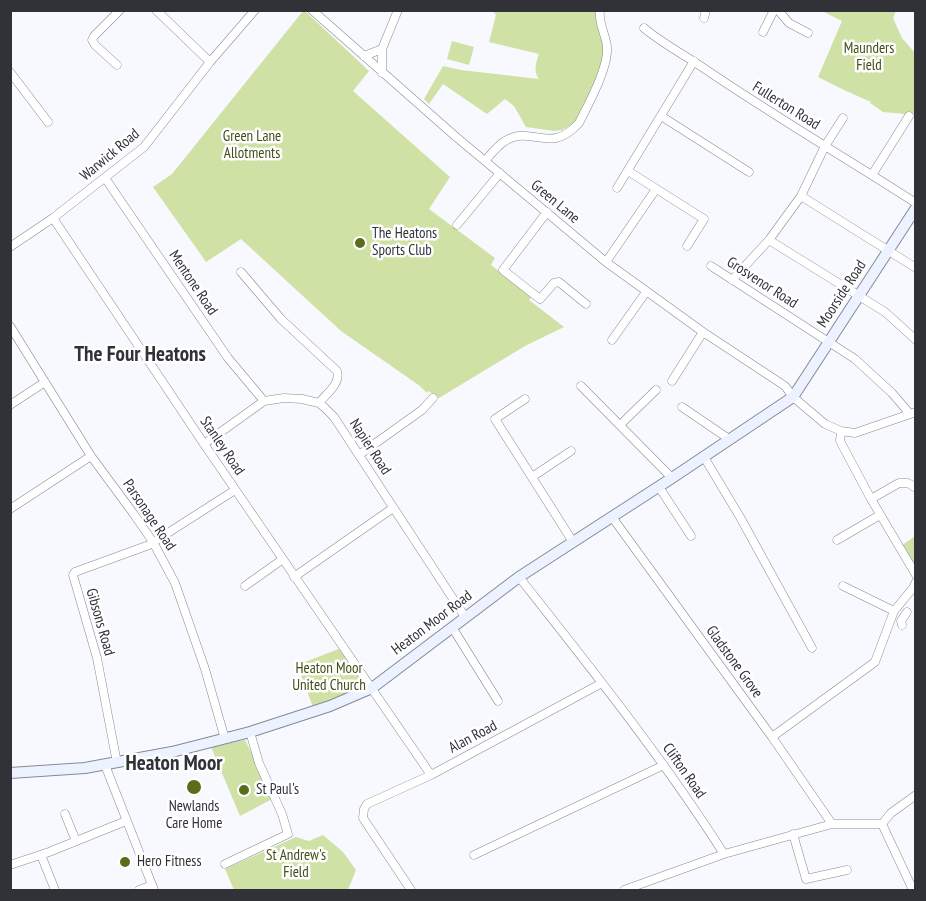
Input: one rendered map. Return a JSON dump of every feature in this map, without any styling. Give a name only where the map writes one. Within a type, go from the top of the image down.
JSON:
[{"type":"main road","name":"Moorside Road","points":[[793,397],[915,208]]},
{"type":"main road","name":"Heaton Moor Road","points":[[10,773],[85,768],[172,752],[250,732],[330,706],[372,688],[519,577],[704,458],[793,397]]},
{"type":"street","points":[[117,65],[94,45],[92,40],[120,10]]},
{"type":"street","points":[[156,10],[210,62]]},
{"type":"street","name":"Warwick Road","points":[[10,247],[53,218],[144,147],[210,62],[255,10]]},
{"type":"street","name":"Green Lane","points":[[312,10],[382,73],[606,262],[646,292],[785,386],[793,397],[825,424],[841,430]]},
{"type":"street","points":[[382,73],[382,49],[398,10]]},
{"type":"street","points":[[485,161],[504,141],[515,136],[560,138],[579,123],[606,61],[607,44],[599,17],[600,10]]},
{"type":"street","points":[[763,32],[776,10],[789,23],[808,33]]},
{"type":"street","name":"Fullerton Road","points":[[644,28],[658,40],[915,203]]},
{"type":"street","points":[[364,56],[382,49]]},
{"type":"street","points":[[617,188],[694,61]]},
{"type":"street","points":[[10,72],[48,122]]},
{"type":"street","points":[[661,116],[749,172]]},
{"type":"street","points":[[872,175],[909,116]]},
{"type":"street","points":[[732,280],[769,240],[801,196],[825,146],[843,118]]},
{"type":"street","points":[[628,171],[704,219],[687,246]]},
{"type":"street","points":[[457,225],[500,173]]},
{"type":"street","name":"Mentone Road","points":[[105,178],[228,358],[264,401]]},
{"type":"street","points":[[606,262],[656,189]]},
{"type":"street","points":[[801,196],[915,268]]},
{"type":"street","points":[[547,212],[503,270],[540,299],[554,283],[559,282],[586,304]]},
{"type":"street","name":"Stanley Road","points":[[53,218],[294,577],[431,775]]},
{"type":"street","points":[[769,240],[885,312],[915,340]]},
{"type":"street","name":"Grosvenor Road","points":[[711,266],[855,359],[913,413]]},
{"type":"street","points":[[204,444],[264,401],[284,398],[319,403],[342,376],[281,319],[241,272]]},
{"type":"street","points":[[612,340],[646,292]]},
{"type":"street","name":"Parsonage Road","points":[[10,326],[91,456],[153,542],[175,583],[205,669],[225,739]]},
{"type":"street","points":[[672,381],[704,332]]},
{"type":"street","points":[[10,405],[45,382]]},
{"type":"street","points":[[581,386],[672,478]]},
{"type":"street","points":[[620,426],[656,390]]},
{"type":"street","points":[[358,455],[422,410],[433,398]]},
{"type":"street","points":[[525,399],[495,419],[573,542]]},
{"type":"street","name":"Napier Road","points":[[319,403],[334,417],[465,618]]},
{"type":"street","points":[[682,407],[729,439]]},
{"type":"street","points":[[913,413],[855,433],[841,430],[840,441],[915,575]]},
{"type":"street","points":[[532,477],[571,452]]},
{"type":"street","points":[[10,509],[91,456]]},
{"type":"street","points":[[704,458],[740,517],[812,648]]},
{"type":"street","points":[[871,499],[899,483],[908,483],[915,488]]},
{"type":"street","points":[[659,487],[691,536]]},
{"type":"street","points":[[153,542],[236,490]]},
{"type":"street","points":[[294,577],[393,508]]},
{"type":"street","points":[[837,540],[880,515]]},
{"type":"street","name":"Gladstone Grove","points":[[612,517],[772,737],[832,824]]},
{"type":"street","name":"Gibsons Road","points":[[117,763],[97,658],[73,575],[75,572],[153,542]]},
{"type":"street","points":[[244,586],[283,559]]},
{"type":"street","name":"Clifton Road","points":[[519,577],[664,765],[724,854]]},
{"type":"street","points":[[772,737],[874,662],[894,612],[913,588],[915,582]]},
{"type":"street","points":[[843,586],[904,618]]},
{"type":"street","points":[[452,627],[498,701]]},
{"type":"street","name":"Alan Road","points":[[411,891],[363,818],[367,804],[431,775],[602,682]]},
{"type":"street","points":[[225,864],[288,834],[282,814],[259,763],[250,732]]},
{"type":"street","points":[[105,765],[153,888],[139,891]]},
{"type":"street","points":[[474,855],[664,765]]},
{"type":"street","points":[[882,824],[891,813],[915,795]]},
{"type":"street","points":[[65,814],[76,841]]},
{"type":"street","points":[[10,865],[126,821]]},
{"type":"street","points":[[624,891],[724,854],[793,834],[832,824],[882,824]]},
{"type":"street","points":[[882,824],[913,891]]},
{"type":"street","points":[[793,834],[806,879],[847,870]]},
{"type":"street","points":[[41,855],[55,891]]},
{"type":"green space","name":"The Heatons Sports Club","points":[[303,11],[369,71],[353,91],[450,177],[429,209],[495,258],[491,265],[532,296],[529,300],[564,327],[525,346],[439,398],[428,391],[427,393],[341,331],[241,239],[206,262],[153,187],[172,174]]},
{"type":"green space","points":[[493,11],[598,11],[606,46],[603,63],[579,116],[573,124],[562,130],[554,131],[526,127],[514,106],[505,99],[487,114],[443,84],[429,104],[424,99],[443,66],[539,79],[536,64],[539,54],[489,42],[496,15]]},
{"type":"green space","name":"Maunders Field","points":[[896,11],[893,18],[902,38],[915,53],[915,115],[883,112],[871,102],[818,77],[842,21],[824,12]]},
{"type":"green space","points":[[452,41],[474,47],[469,65],[447,59]]},
{"type":"green space","points":[[915,536],[915,568],[901,546]]},
{"type":"green space","name":"Heaton Moor United Church","points":[[341,648],[367,688],[313,707],[297,665]]},
{"type":"green space","points":[[245,740],[274,798],[240,816],[211,747]]},
{"type":"green space","name":"St Andrew's Field","points":[[323,835],[343,852],[356,870],[348,890],[234,890],[225,869],[296,837],[309,841]]},
{"type":"place","name":"The Heatons Sports Club","points":[[360,243]]},
{"type":"place","name":"Newlands Care Home","points":[[194,787]]},
{"type":"place","name":"St Paul's","points":[[244,790]]},
{"type":"place","name":"Hero Fitness","points":[[125,862]]},
{"type":"district","name":"The Four Heatons","points":[[140,355]]},
{"type":"district","name":"Heaton Moor","points":[[174,764]]},
{"type":"park label","name":"Green Lane Allotments","points":[[252,146]]}]
